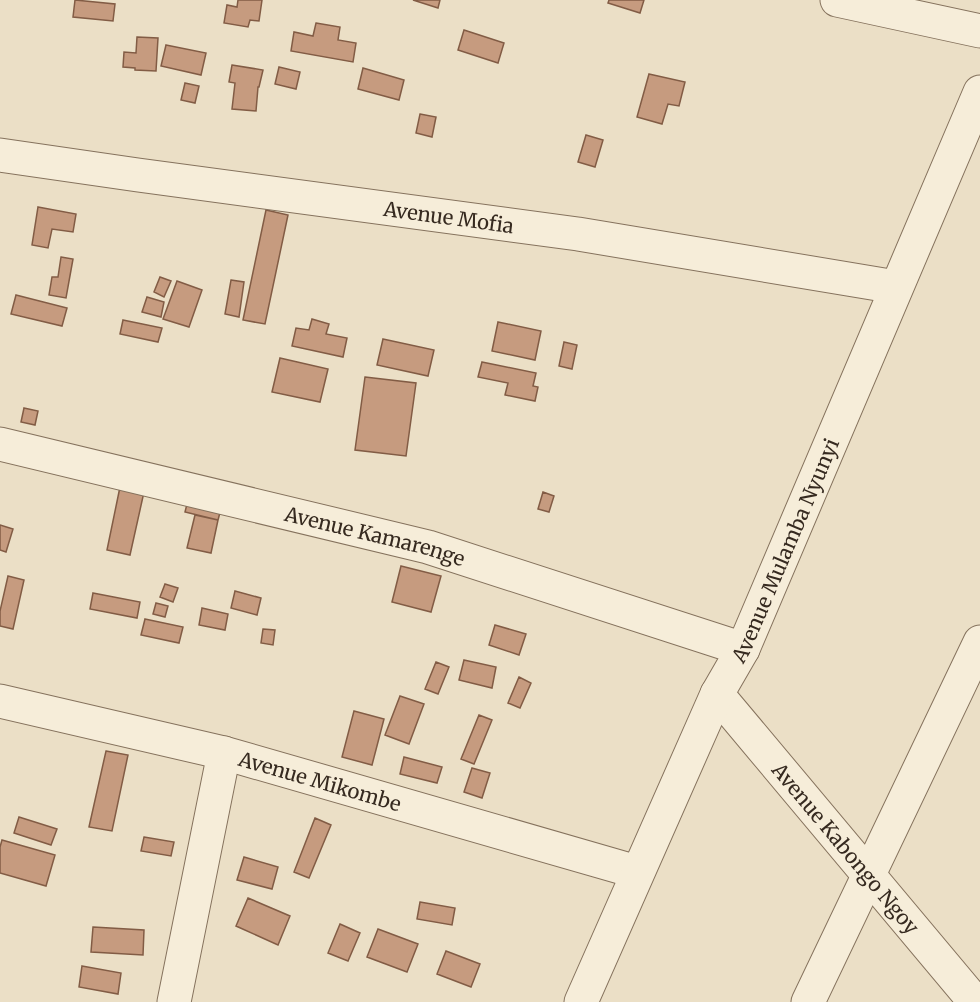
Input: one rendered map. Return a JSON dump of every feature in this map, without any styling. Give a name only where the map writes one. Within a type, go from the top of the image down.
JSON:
[{"type":"street","points":[[837,0],[980,31]]},
{"type":"street","name":"Avenue Mulamba Nyunyi","points":[[580,1002],[717,694],[743,649],[980,92]]},
{"type":"street","name":"Avenue Mofia","points":[[0,155],[578,234],[896,287]]},
{"type":"street","name":"Avenue Kamarenge","points":[[0,444],[428,547],[743,649]]},
{"type":"street","points":[[808,1002],[980,642]]},
{"type":"street","name":"Avenue Kabongo Ngoy","points":[[717,694],[975,1002]]},
{"type":"street","name":"Avenue Mikombe","points":[[0,701],[224,753],[637,872]]},
{"type":"street","points":[[174,1002],[224,753]]},
{"type":"building","points":[[75,0],[115,4],[113,21],[73,17]]},
{"type":"building","points":[[238,0],[262,0],[259,21],[250,20],[248,27],[224,23],[227,5],[237,7]]},
{"type":"building","points":[[413,0],[440,0],[438,8]]},
{"type":"building","points":[[609,0],[644,0],[640,13],[608,3]]},
{"type":"building","points":[[316,23],[340,27],[338,40],[356,43],[353,62],[291,51],[294,32],[313,36]]},
{"type":"building","points":[[464,30],[504,43],[498,63],[458,50]]},
{"type":"building","points":[[137,37],[158,38],[156,71],[123,67],[124,52],[136,53]]},
{"type":"building","points":[[166,45],[206,53],[201,75],[161,66]]},
{"type":"building","points":[[232,65],[263,70],[258,87],[256,111],[232,109],[235,83],[229,82]]},
{"type":"building","points":[[279,67],[300,72],[296,89],[275,84]]},
{"type":"building","points":[[363,68],[404,80],[399,100],[358,89]]},
{"type":"building","points":[[649,74],[685,82],[679,106],[668,104],[662,124],[637,117]]},
{"type":"building","points":[[185,83],[199,86],[195,103],[181,100]]},
{"type":"building","points":[[420,114],[436,117],[432,137],[416,133]]},
{"type":"building","points":[[586,135],[603,140],[595,167],[578,162]]},
{"type":"building","points":[[38,207],[76,214],[73,232],[52,229],[48,248],[32,245]]},
{"type":"building","points":[[266,210],[288,215],[265,324],[243,320]]},
{"type":"building","points":[[61,257],[73,259],[66,298],[49,295],[52,277],[58,277]]},
{"type":"building","points":[[160,277],[171,281],[164,297],[154,292]]},
{"type":"building","points":[[231,280],[244,282],[239,317],[225,314]]},
{"type":"building","points":[[177,281],[202,290],[189,327],[163,319]]},
{"type":"building","points":[[16,295],[67,308],[62,326],[11,314]]},
{"type":"building","points":[[147,297],[164,302],[161,317],[142,312]]},
{"type":"building","points":[[312,319],[329,324],[326,334],[347,338],[343,357],[292,346],[296,328],[309,330]]},
{"type":"building","points":[[123,320],[162,328],[158,342],[120,334]]},
{"type":"building","points":[[498,322],[541,331],[535,360],[492,351]]},
{"type":"building","points":[[383,339],[434,350],[428,376],[377,365]]},
{"type":"building","points":[[564,342],[577,345],[572,369],[559,366]]},
{"type":"building","points":[[280,358],[328,369],[320,402],[272,392]]},
{"type":"building","points":[[482,362],[536,373],[533,386],[538,387],[535,401],[505,395],[508,383],[478,377]]},
{"type":"building","points":[[365,377],[416,383],[406,456],[355,450]]},
{"type":"building","points":[[24,408],[38,411],[35,425],[21,422]]},
{"type":"building","points":[[120,487],[144,492],[130,555],[107,550]]},
{"type":"building","points":[[543,492],[554,496],[549,512],[538,509]]},
{"type":"building","points":[[189,496],[222,505],[218,520],[185,512]]},
{"type":"building","points":[[195,515],[218,520],[211,553],[187,548]]},
{"type":"building","points":[[0,525],[13,529],[6,552],[0,550]]},
{"type":"building","points":[[401,566],[441,576],[431,612],[392,602]]},
{"type":"building","points":[[8,576],[24,580],[13,629],[0,626],[0,611]]},
{"type":"building","points":[[165,584],[178,588],[173,602],[160,597]]},
{"type":"building","points":[[235,591],[261,598],[257,615],[231,608]]},
{"type":"building","points":[[93,593],[140,602],[137,618],[90,609]]},
{"type":"building","points":[[156,603],[168,606],[165,617],[153,614]]},
{"type":"building","points":[[202,608],[228,614],[225,630],[199,625]]},
{"type":"building","points":[[145,619],[183,627],[179,643],[141,635]]},
{"type":"building","points":[[495,625],[526,634],[519,655],[489,645]]},
{"type":"building","points":[[263,629],[275,630],[273,645],[261,643]]},
{"type":"building","points":[[464,660],[496,667],[492,688],[459,680]]},
{"type":"building","points":[[436,662],[449,667],[438,694],[425,689]]},
{"type":"building","points":[[519,677],[531,683],[520,708],[508,703]]},
{"type":"building","points":[[400,696],[424,704],[409,744],[385,735]]},
{"type":"building","points":[[354,711],[384,719],[372,765],[342,757]]},
{"type":"building","points":[[479,715],[492,720],[474,764],[461,759]]},
{"type":"building","points":[[106,751],[128,755],[112,831],[89,827]]},
{"type":"building","points":[[404,757],[442,767],[437,783],[400,774]]},
{"type":"building","points":[[472,768],[490,773],[482,798],[464,792]]},
{"type":"building","points":[[19,817],[57,829],[51,845],[14,833]]},
{"type":"building","points":[[315,818],[331,825],[309,878],[294,872]]},
{"type":"building","points":[[144,837],[174,842],[171,856],[141,851]]},
{"type":"building","points":[[2,840],[55,855],[46,886],[0,873]]},
{"type":"building","points":[[244,857],[278,867],[272,889],[237,880]]},
{"type":"building","points":[[248,898],[290,916],[278,945],[236,926]]},
{"type":"building","points":[[420,902],[455,908],[452,925],[417,919]]},
{"type":"building","points":[[340,924],[360,933],[348,961],[328,953]]},
{"type":"building","points":[[93,927],[144,930],[143,955],[91,952]]},
{"type":"building","points":[[378,929],[418,944],[407,972],[367,957]]},
{"type":"building","points":[[446,951],[480,964],[471,987],[437,974]]},
{"type":"building","points":[[82,966],[121,973],[118,994],[79,987]]}]
